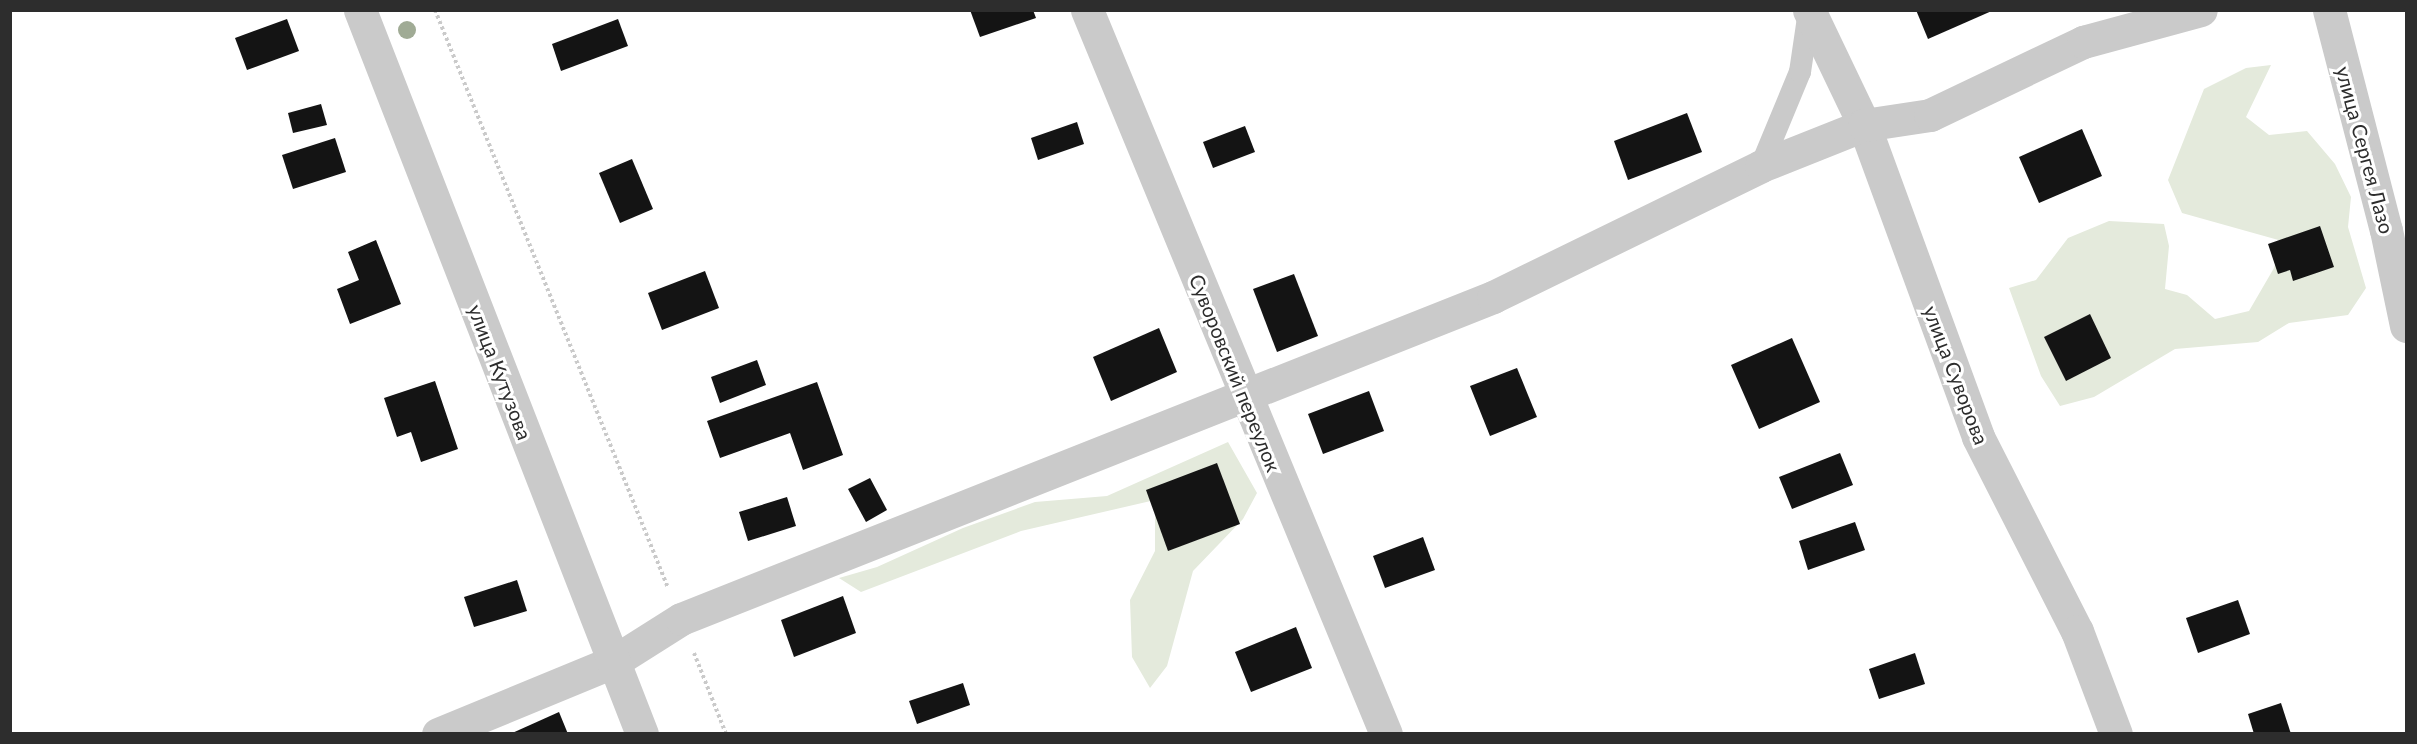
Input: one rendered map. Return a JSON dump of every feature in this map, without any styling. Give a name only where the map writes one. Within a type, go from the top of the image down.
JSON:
[{"type":"street","name":"улица Кутузова","points":[[360,10],[642,734]]},
{"type":"street","name":"Суворовский переулок","points":[[1087,10],[1243,396],[1386,734]]},
{"type":"street","points":[[438,734],[613,662],[681,619],[1493,297],[1761,166],[1864,125],[1930,115],[2083,42],[2201,10]]},
{"type":"street","name":"улица Сергея Лазо","points":[[2329,10],[2386,230],[2406,326]]},
{"type":"street","name":"улица Суворова","points":[[1809,11],[1864,125],[1978,437],[2077,632],[2116,734]]},
{"type":"lane","points":[[1761,166],[1800,72],[1809,11]]},
{"type":"path","points":[[435,10],[726,734]]},
{"type":"shaded area","points":[[2271,65],[2246,117],[2269,135],[2307,131],[2335,164],[2351,197],[2348,227],[2366,288],[2348,315],[2289,323],[2258,342],[2175,349],[2094,397],[2060,406],[2041,376],[2009,288],[2036,280],[2068,238],[2109,221],[2164,224],[2169,246],[2165,289],[2187,295],[2215,319],[2249,311],[2274,268],[2282,241],[2182,213],[2168,180],[2204,89],[2246,68]]},
{"type":"shaded area","points":[[1228,442],[1257,493],[1243,519],[1193,571],[1167,666],[1150,688],[1132,657],[1130,600],[1155,551],[1155,500],[1021,531],[861,592],[839,578],[877,567],[963,528],[1035,502],[1107,496]]},
{"type":"building","points":[[970,10],[1033,10],[1036,18],[980,37]]},
{"type":"building","points":[[1916,10],[1994,10],[1928,39]]},
{"type":"building","points":[[287,19],[299,51],[247,70],[235,38]]},
{"type":"building","points":[[618,19],[628,46],[561,71],[552,44]]},
{"type":"building","points":[[321,104],[327,125],[293,133],[288,113]]},
{"type":"building","points":[[1687,113],[1702,152],[1628,180],[1614,141]]},
{"type":"building","points":[[1077,122],[1084,144],[1038,160],[1031,138]]},
{"type":"building","points":[[1245,126],[1255,152],[1213,168],[1203,142]]},
{"type":"building","points":[[2082,129],[2102,176],[2039,203],[2019,157]]},
{"type":"building","points":[[335,138],[346,172],[293,189],[282,155]]},
{"type":"building","points":[[632,159],[653,209],[620,223],[599,173]]},
{"type":"building","points":[[2320,226],[2334,267],[2293,281],[2290,270],[2278,274],[2268,244]]},
{"type":"building","points":[[376,240],[401,304],[350,324],[337,289],[359,280],[348,252]]},
{"type":"building","points":[[705,271],[719,308],[662,330],[648,293]]},
{"type":"building","points":[[1294,274],[1318,336],[1277,352],[1253,289]]},
{"type":"building","points":[[2090,314],[2111,358],[2066,381],[2044,337]]},
{"type":"building","points":[[1159,328],[1177,372],[1111,401],[1093,357]]},
{"type":"building","points":[[1792,338],[1820,402],[1759,429],[1731,365]]},
{"type":"building","points":[[757,360],[766,385],[720,403],[711,377]]},
{"type":"building","points":[[1517,368],[1537,417],[1490,436],[1470,386]]},
{"type":"building","points":[[435,381],[458,449],[421,462],[411,432],[397,437],[384,398]]},
{"type":"building","points":[[817,382],[843,455],[803,470],[790,433],[720,458],[707,421]]},
{"type":"building","points":[[1369,391],[1384,431],[1323,454],[1308,414]]},
{"type":"building","points":[[1840,453],[1853,485],[1792,509],[1779,477]]},
{"type":"building","points":[[1217,463],[1240,524],[1168,551],[1146,490]]},
{"type":"building","points":[[870,478],[887,510],[866,522],[848,489]]},
{"type":"building","points":[[787,497],[796,526],[748,541],[739,512]]},
{"type":"building","points":[[1855,522],[1865,550],[1808,570],[1799,541]]},
{"type":"building","points":[[1423,537],[1435,570],[1385,588],[1373,556]]},
{"type":"building","points":[[517,580],[527,611],[474,627],[464,597]]},
{"type":"building","points":[[843,596],[856,633],[794,657],[781,620]]},
{"type":"building","points":[[2238,600],[2250,634],[2198,653],[2186,618]]},
{"type":"building","points":[[1296,627],[1312,668],[1251,692],[1235,652]]},
{"type":"building","points":[[1915,653],[1925,684],[1879,699],[1869,669]]},
{"type":"building","points":[[963,683],[970,705],[917,724],[909,701]]},
{"type":"building","points":[[2281,703],[2291,734],[2254,734],[2248,714]]},
{"type":"building","points":[[559,712],[568,734],[510,734]]}]
